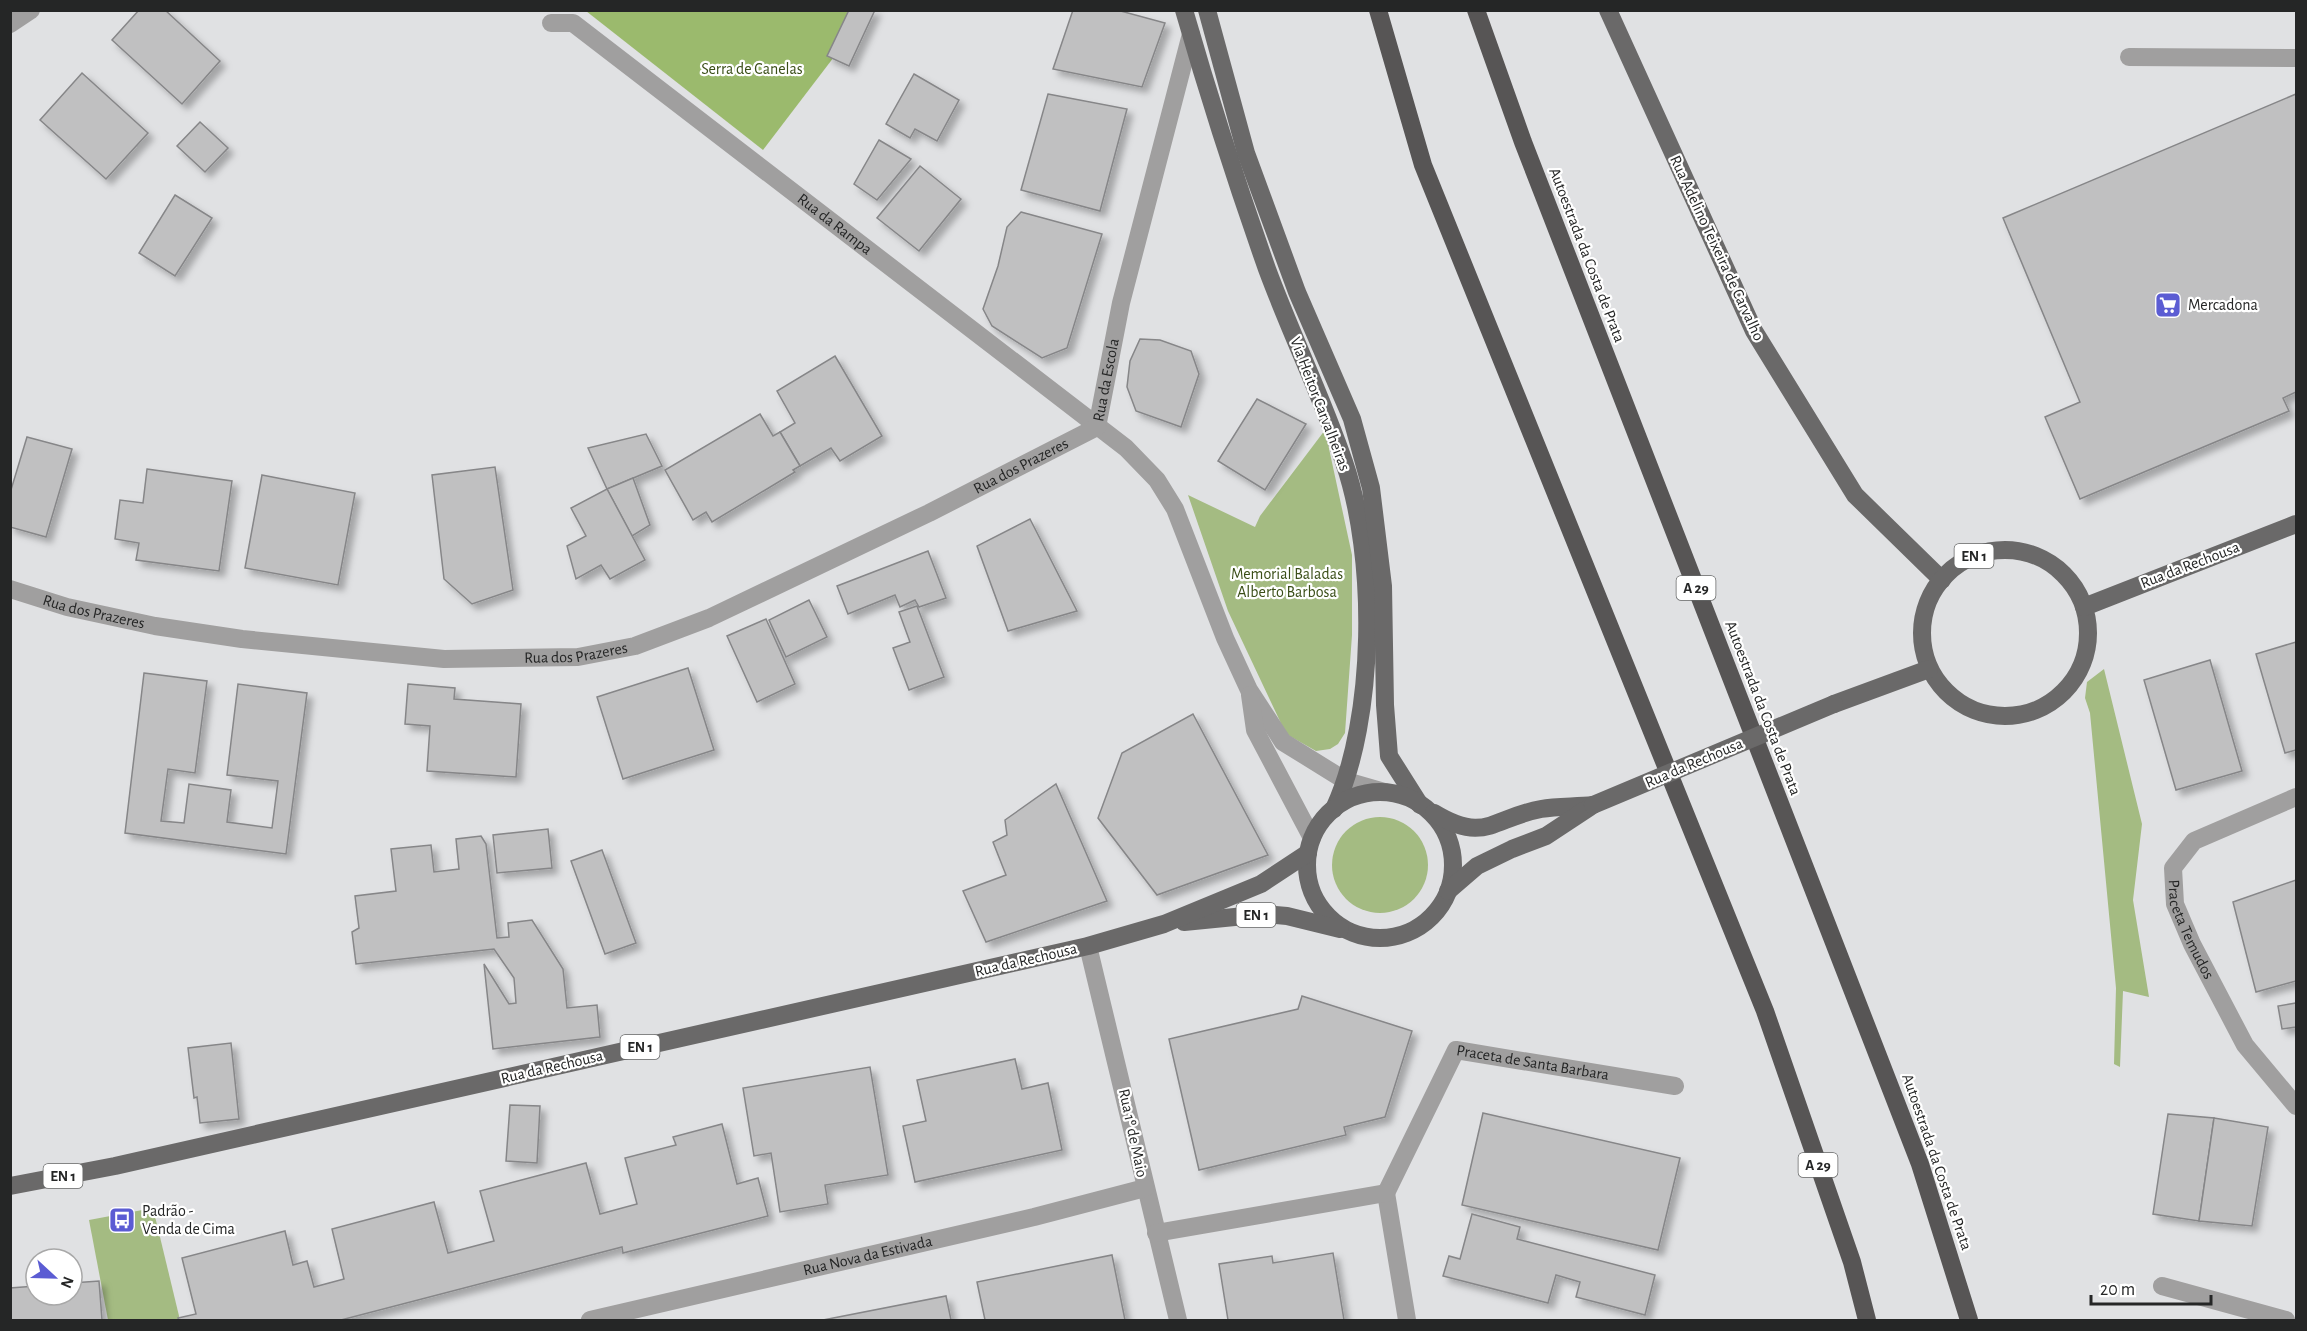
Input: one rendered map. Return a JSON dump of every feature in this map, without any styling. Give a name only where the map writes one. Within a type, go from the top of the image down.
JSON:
[{"type":"highway","name":"A 29","points":[[1378,10],[1423,165],[1765,1011],[1852,1262],[1867,1320]]},
{"type":"highway","name":"Autoestrada da Costa de Prata","points":[[1476,10],[1522,142],[1920,1164],[1969,1320]]},
{"type":"main road","name":"Via Heitor Carvalheiras","points":[[1185,10],[1267,269],[1345,465],[1364,553],[1367,654],[1361,715],[1346,781],[1334,809]]},
{"type":"main road","name":"Via Heitor Carvalheiras","points":[[1207,10],[1246,153],[1297,292],[1352,418],[1358,438],[1371,488],[1383,586],[1385,705],[1389,756],[1423,807]]},
{"type":"main road","name":"Rua Adelino Teixeira de Carvalho","points":[[1608,10],[1754,332],[1855,495],[1942,579]]},
{"type":"main road","name":"Rua da Rechousa","points":[[2084,607],[2296,524]]},
{"type":"main road","name":"EN 1","points":[[2001,549],[2028,553],[2052,564],[2072,583],[2084,607],[2089,635],[2079,670],[2069,687],[2048,705],[2022,716],[1994,717],[1967,709],[1945,692],[1929,669],[1921,642],[1923,615],[1934,590],[1942,579],[1951,569],[1974,555],[2001,549]]},
{"type":"main road","name":"Rua da Rechousa","points":[[1448,891],[1477,866],[1545,836],[1593,805],[1833,704],[1929,669]]},
{"type":"main road","name":"EN 1","points":[[1384,792],[1397,794],[1423,807],[1445,832],[1450,847],[1452,878],[1448,891],[1431,918],[1405,934],[1375,939],[1346,930],[1328,916],[1314,898],[1307,868],[1310,846],[1334,809],[1358,796],[1384,792]]},
{"type":"main road","name":"Rua da Rechousa","points":[[1423,807],[1454,825],[1479,830],[1540,809],[1593,805]]},
{"type":"main road","name":"Rua da Rechousa","points":[[10,1186],[115,1166],[1088,946],[1164,924],[1261,884],[1310,846]]},
{"type":"main road","name":"Rua da Rechousa","points":[[1164,924],[1265,914],[1287,916],[1346,930]]},
{"type":"street","points":[[10,24],[31,10]]},
{"type":"street","name":"Rua da Rampa","points":[[551,22],[571,17],[1097,427]]},
{"type":"street","name":"Rua da Escola","points":[[1191,34],[1121,303],[1097,427],[1126,448],[1157,480],[1175,510],[1249,690],[1283,742],[1346,781],[1384,792]]},
{"type":"street","points":[[2129,57],[2296,58]]},
{"type":"street","name":"Rua dos Prazeres","points":[[10,589],[67,607],[155,626],[242,639],[444,659],[578,657],[635,646],[709,618],[928,513],[1097,427]]},
{"type":"street","name":"Rua da Escola","points":[[1249,690],[1255,730],[1310,846]]},
{"type":"street","name":"Praceta Temudos","points":[[2296,798],[2194,842],[2173,868],[2175,904],[2197,954],[2245,1045],[2296,1106]]},
{"type":"street","name":"Rua 1º de Maio","points":[[1088,946],[1178,1320]]},
{"type":"street","name":"Praceta de Santa Barbara","points":[[1386,1193],[1456,1050],[1675,1086]]},
{"type":"street","name":"Rua Nova da Estivada","points":[[590,1320],[646,1314],[1145,1188]]},
{"type":"street","points":[[1156,1233],[1386,1193],[1407,1320]]},
{"type":"street","points":[[2162,1286],[2286,1320]]},
{"type":"green space","name":"Serra de Canelas","points":[[586,11],[869,11],[763,150]]},
{"type":"green space","name":"Memorial Baladas Alberto Barbosa","points":[[1325,430],[1352,555],[1352,635],[1345,733],[1338,744],[1330,749],[1316,751],[1286,734],[1228,611],[1188,495],[1255,527],[1260,516]]},
{"type":"green space","points":[[2104,669],[2142,824],[2133,900],[2149,997],[2123,991],[2120,1067],[2114,1064],[2116,988],[2090,713],[2085,698],[2087,682]]},
{"type":"green space","points":[[1380,817],[1398,820],[1414,831],[1425,847],[1428,865],[1425,883],[1414,899],[1398,910],[1380,913],[1362,910],[1346,899],[1335,883],[1332,865],[1335,847],[1346,831],[1362,820]]},
{"type":"green space","points":[[153,1208],[180,1320],[108,1320],[89,1220]]},
{"type":"building","points":[[139,10],[165,10],[220,61],[182,104],[112,40]]},
{"type":"building","points":[[849,10],[875,10],[849,66],[827,56]]},
{"type":"building","points":[[1073,10],[1117,10],[1165,23],[1142,87],[1053,69]]},
{"type":"building","points":[[82,73],[148,133],[106,179],[40,120]]},
{"type":"building","points":[[914,74],[959,100],[937,141],[915,129],[910,138],[886,124]]},
{"type":"building","points":[[1048,94],[1127,109],[1100,211],[1021,190]]},
{"type":"building","name":"Mercadona","points":[[2296,94],[2296,392],[2283,398],[2289,411],[2080,499],[2045,417],[2080,402],[2003,218]]},
{"type":"building","points":[[200,122],[228,148],[205,172],[177,146]]},
{"type":"building","points":[[879,140],[911,159],[877,200],[854,184]]},
{"type":"building","points":[[920,166],[961,199],[919,251],[877,218]]},
{"type":"building","points":[[175,195],[212,218],[175,276],[139,253]]},
{"type":"building","points":[[1021,212],[1102,234],[1067,348],[1042,358],[992,326],[983,309],[998,266],[1007,227]]},
{"type":"building","points":[[1140,339],[1160,340],[1191,351],[1199,374],[1181,427],[1136,411],[1127,387],[1130,361]]},
{"type":"building","points":[[835,356],[882,436],[840,461],[831,448],[800,466],[780,432],[795,423],[777,391]]},
{"type":"building","points":[[1257,399],[1306,424],[1265,490],[1218,461]]},
{"type":"building","points":[[760,414],[773,436],[780,432],[800,466],[793,470],[795,472],[712,522],[706,512],[693,520],[665,470]]},
{"type":"building","points":[[646,434],[662,466],[607,489],[588,448]]},
{"type":"building","points":[[27,437],[72,449],[46,537],[10,527],[10,493]]},
{"type":"building","points":[[495,467],[513,590],[472,604],[444,579],[432,475]]},
{"type":"building","points":[[147,469],[232,481],[219,571],[136,560],[139,543],[115,539],[120,500],[143,503]]},
{"type":"building","points":[[262,475],[355,493],[338,585],[245,568]]},
{"type":"building","points":[[633,478],[650,525],[632,536],[607,489]]},
{"type":"building","points":[[607,489],[645,560],[610,579],[601,565],[576,579],[567,546],[586,536],[571,508]]},
{"type":"building","points":[[1030,519],[1077,611],[1008,631],[977,546]]},
{"type":"building","points":[[928,551],[946,598],[919,607],[915,600],[900,607],[895,595],[848,614],[837,586]]},
{"type":"building","points":[[809,600],[827,637],[786,657],[769,620]]},
{"type":"building","points":[[917,606],[944,677],[909,690],[893,648],[910,642],[899,612]]},
{"type":"building","points":[[766,619],[795,684],[757,702],[727,636]]},
{"type":"building","points":[[2296,642],[2296,750],[2285,753],[2256,654]]},
{"type":"building","points":[[2210,660],[2242,771],[2176,790],[2144,680]]},
{"type":"building","points":[[688,668],[714,750],[623,779],[597,697]]},
{"type":"building","points":[[144,673],[207,681],[195,773],[168,769],[161,821],[184,823],[189,784],[231,790],[227,822],[272,828],[278,781],[227,775],[238,684],[307,693],[286,854],[125,833]]},
{"type":"building","points":[[408,684],[455,688],[454,699],[521,704],[516,777],[427,771],[430,726],[405,724]]},
{"type":"building","points":[[1193,714],[1268,855],[1157,895],[1098,818],[1122,753]]},
{"type":"building","points":[[1056,784],[1107,901],[986,942],[963,891],[1006,875],[993,842],[1007,835],[1005,820]]},
{"type":"building","points":[[548,829],[552,868],[497,873],[493,835]]},
{"type":"building","points":[[481,836],[486,844],[497,938],[509,937],[508,923],[532,920],[563,969],[567,1008],[597,1005],[600,1037],[493,1049],[484,964],[509,1004],[516,1003],[514,978],[494,949],[356,964],[352,932],[359,928],[355,896],[396,891],[391,849],[431,845],[434,872],[459,869],[456,839]]},
{"type":"building","points":[[602,850],[636,943],[605,954],[571,861]]},
{"type":"building","points":[[2296,880],[2296,981],[2256,992],[2233,902]]},
{"type":"building","points":[[1302,996],[1412,1031],[1385,1117],[1344,1127],[1346,1135],[1199,1170],[1169,1039],[1298,1009]]},
{"type":"building","points":[[2296,1003],[2296,1027],[2282,1029],[2278,1006]]},
{"type":"building","points":[[231,1043],[239,1119],[200,1123],[197,1097],[194,1098],[188,1048]]},
{"type":"building","points":[[1015,1059],[1022,1089],[1048,1083],[1062,1150],[915,1182],[903,1126],[926,1121],[917,1080]]},
{"type":"building","points":[[870,1067],[888,1175],[825,1185],[828,1204],[780,1212],[771,1153],[754,1156],[743,1088]]},
{"type":"building","points":[[510,1105],[540,1106],[537,1163],[506,1161]]},
{"type":"building","points":[[1483,1113],[1680,1158],[1658,1250],[1462,1205]]},
{"type":"building","points":[[2168,1114],[2214,1118],[2199,1221],[2153,1214]]},
{"type":"building","points":[[2214,1118],[2268,1127],[2252,1226],[2199,1221]]},
{"type":"building","points":[[722,1124],[737,1184],[758,1178],[768,1216],[623,1253],[622,1247],[341,1320],[179,1320],[178,1318],[196,1314],[182,1258],[285,1231],[293,1265],[307,1261],[314,1287],[344,1279],[332,1229],[434,1202],[448,1253],[494,1241],[480,1191],[586,1163],[600,1214],[637,1204],[625,1158],[676,1145],[673,1137]]},
{"type":"building","points":[[1472,1214],[1520,1227],[1517,1239],[1655,1275],[1645,1315],[1576,1297],[1580,1282],[1556,1275],[1548,1303],[1443,1276],[1449,1256],[1460,1259]]},
{"type":"building","points":[[1333,1253],[1344,1320],[1228,1320],[1219,1264],[1272,1256],[1273,1263]]},
{"type":"building","points":[[1112,1255],[1125,1320],[985,1320],[977,1282]]},
{"type":"building","points":[[99,1281],[102,1320],[10,1320],[10,1288],[24,1287],[24,1307],[84,1307],[84,1282]]},
{"type":"building","points":[[946,1296],[951,1320],[823,1320]]},
{"type":"place","name":"Mercadona","points":[[2168,305]]},
{"type":"place","name":"Padrão - Venda de Cima","points":[[122,1220]]}]
